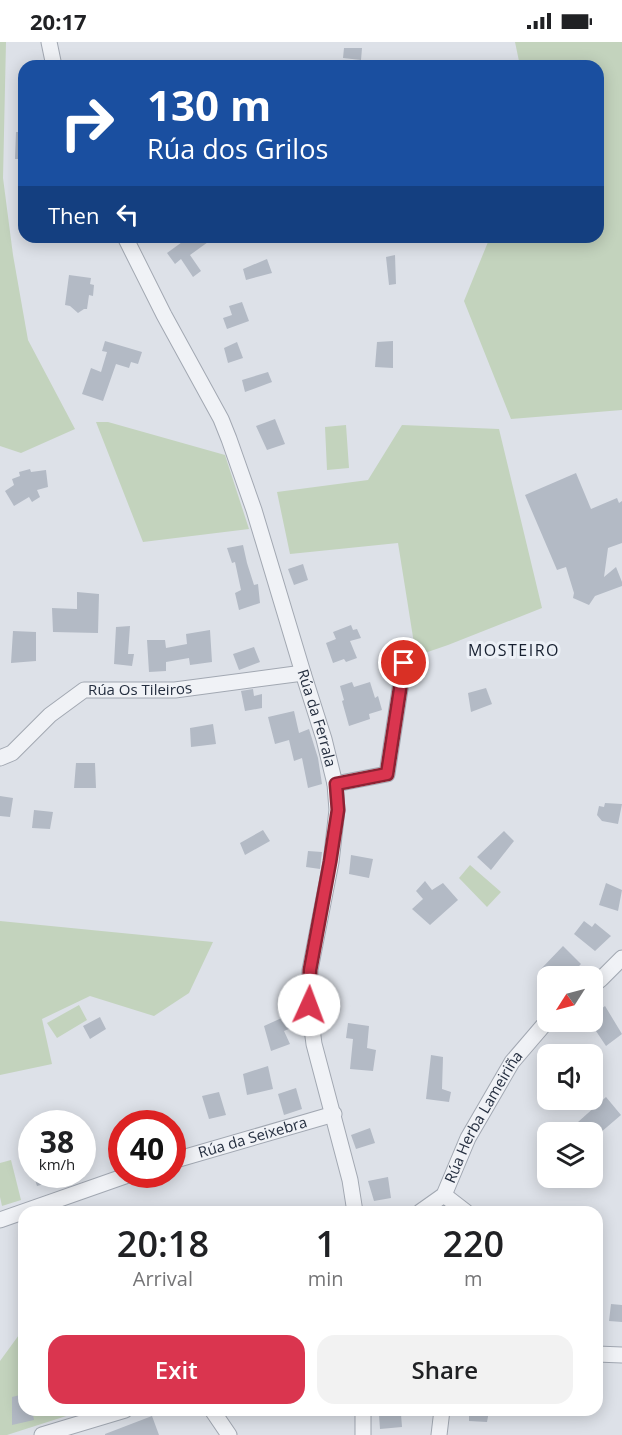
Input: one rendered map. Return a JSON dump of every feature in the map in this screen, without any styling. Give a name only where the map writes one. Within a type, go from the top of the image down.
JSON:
[{"type":"street","points":[[48,42],[52,60]]},
{"type":"street","name":"Rúa da Ferrala","points":[[128,243],[164,315],[221,419],[229,439],[254,510],[336,784],[338,810],[310,970],[309,1005],[314,1044],[334,1114],[354,1206]]},
{"type":"street","points":[[336,784],[387,774],[404,663]]},
{"type":"street","name":"Rúa Os Tileiros","points":[[0,758],[12,753],[50,715],[84,690],[175,690],[303,673]]},
{"type":"street","points":[[603,976],[622,958]]},
{"type":"street","name":"Rúa Herba Lameiriña","points":[[428,1206],[444,1195],[468,1138],[512,1062],[538,1032]]},
{"type":"street","name":"Rúa da Seixebra","points":[[186,1157],[334,1114]]},
{"type":"street","points":[[40,1206],[108,1182]]},
{"type":"street","points":[[444,1195],[458,1206]]},
{"type":"street","points":[[0,1220],[18,1214]]},
{"type":"street","points":[[603,1354],[622,1355]]},
{"type":"street","points":[[42,1435],[105,1416]]},
{"type":"street","points":[[216,1416],[229,1435]]},
{"type":"street","points":[[363,1416],[363,1435]]},
{"type":"street","points":[[439,1435],[441,1416]]},
{"type":"green space","points":[[0,42],[6,42],[3,178],[13,255],[28,340],[75,429],[21,453],[0,446]]},
{"type":"green space","points":[[515,42],[622,42],[622,410],[511,419],[464,301],[488,243],[604,243],[604,60],[519,60]]},
{"type":"green space","points":[[96,422],[108,422],[225,455],[249,529],[143,542]]},
{"type":"green space","points":[[346,425],[349,468],[327,470],[325,427]]},
{"type":"green space","points":[[402,425],[499,429],[542,608],[416,656],[398,543],[290,554],[277,492],[368,480]]},
{"type":"green space","points":[[470,865],[501,892],[487,907],[459,878]]},
{"type":"green space","points":[[0,921],[213,942],[189,993],[154,1016],[90,996],[42,1019],[52,1064],[0,1075]]},
{"type":"green space","points":[[79,1005],[87,1020],[57,1038],[47,1023]]},
{"type":"green space","points":[[11,1160],[21,1200],[2,1206],[0,1197],[0,1163]]},
{"type":"green space","points":[[18,1336],[18,1416],[66,1416],[7,1435],[0,1435],[0,1361]]},
{"type":"building","points":[[344,48],[362,48],[361,60],[343,58]]},
{"type":"building","points":[[16,132],[18,132],[18,159],[15,159]]},
{"type":"building","points":[[181,243],[207,243],[190,255],[201,271],[193,277],[181,259],[175,264],[167,253]]},
{"type":"building","points":[[395,255],[396,284],[389,285],[386,257]]},
{"type":"building","points":[[267,259],[272,273],[246,280],[243,269]]},
{"type":"building","points":[[69,275],[91,278],[90,284],[94,285],[93,296],[89,295],[87,309],[78,313],[65,305]]},
{"type":"building","points":[[242,302],[249,321],[227,329],[223,318],[232,315],[229,306]]},
{"type":"building","points":[[105,341],[142,352],[138,364],[131,362],[129,368],[116,364],[103,401],[82,394],[91,368],[101,372],[107,352],[102,351]]},
{"type":"building","points":[[393,341],[393,368],[375,367],[377,342]]},
{"type":"building","points":[[237,342],[243,358],[228,363],[224,348]]},
{"type":"building","points":[[268,372],[272,382],[245,392],[242,380]]},
{"type":"building","points":[[275,419],[285,444],[267,450],[256,426]]},
{"type":"building","points":[[30,469],[31,472],[46,470],[48,487],[37,490],[40,497],[32,502],[29,497],[14,506],[5,491],[14,485],[12,479],[20,476],[19,472]]},
{"type":"building","points":[[576,473],[591,509],[617,498],[619,503],[622,501],[622,543],[608,548],[604,577],[616,567],[622,586],[595,596],[589,605],[573,598],[574,593],[566,567],[557,570],[525,495]]},
{"type":"building","points":[[243,545],[254,585],[258,584],[260,603],[239,610],[235,593],[241,590],[235,562],[232,563],[227,548]]},
{"type":"building","points":[[303,564],[308,580],[294,585],[288,569]]},
{"type":"building","points":[[77,592],[99,594],[98,633],[53,632],[52,608],[77,609]]},
{"type":"building","points":[[351,625],[353,630],[357,629],[361,638],[350,641],[357,658],[333,663],[326,643],[336,639],[333,632]]},
{"type":"building","points":[[130,626],[128,654],[134,654],[132,666],[114,664],[116,627]]},
{"type":"building","points":[[210,630],[212,662],[190,665],[189,658],[166,662],[166,671],[149,672],[147,640],[165,640],[166,648],[187,644],[186,634]]},
{"type":"building","points":[[13,631],[36,632],[36,661],[11,663]]},
{"type":"building","points":[[254,647],[260,662],[239,670],[233,654]]},
{"type":"building","points":[[352,682],[354,687],[370,682],[375,698],[378,696],[382,710],[369,714],[370,719],[349,726],[340,686]]},
{"type":"building","points":[[486,688],[492,704],[471,712],[468,693]]},
{"type":"building","points":[[253,689],[254,696],[262,694],[262,708],[245,711],[241,691]]},
{"type":"building","points":[[294,711],[299,733],[309,729],[318,758],[322,784],[308,788],[302,758],[294,761],[289,740],[275,744],[268,717]]},
{"type":"building","points":[[213,724],[216,744],[191,747],[190,728]]},
{"type":"building","points":[[76,763],[95,763],[96,788],[74,788]]},
{"type":"building","points":[[0,796],[13,798],[10,817],[0,816]]},
{"type":"building","points":[[605,803],[622,804],[618,824],[602,821],[597,815],[599,806],[604,807]]},
{"type":"building","points":[[34,810],[53,812],[50,829],[32,828]]},
{"type":"building","points":[[263,830],[270,841],[245,855],[240,843]]},
{"type":"building","points":[[504,831],[514,841],[491,870],[477,857]]},
{"type":"building","points":[[308,851],[322,852],[320,869],[306,867]]},
{"type":"building","points":[[351,855],[373,859],[369,878],[349,874]]},
{"type":"building","points":[[425,881],[432,890],[443,883],[458,900],[430,925],[412,909],[423,899],[416,891]]},
{"type":"building","points":[[606,883],[622,890],[618,911],[599,905]]},
{"type":"building","points":[[584,921],[592,927],[595,923],[611,936],[595,951],[574,934]]},
{"type":"building","points":[[563,946],[581,964],[579,966],[544,966]]},
{"type":"building","points":[[605,1006],[622,1034],[606,1046],[597,1032],[603,1032],[603,1008]]},
{"type":"building","points":[[286,1016],[291,1028],[284,1031],[290,1044],[271,1051],[264,1026]]},
{"type":"building","points":[[100,1017],[106,1029],[90,1039],[83,1026]]},
{"type":"building","points":[[348,1023],[369,1026],[367,1048],[376,1050],[373,1071],[350,1069],[353,1039],[346,1038]]},
{"type":"building","points":[[431,1055],[443,1057],[442,1089],[451,1092],[449,1102],[426,1099]]},
{"type":"building","points":[[268,1066],[273,1089],[247,1095],[243,1074]]},
{"type":"building","points":[[296,1088],[302,1109],[284,1115],[278,1094]]},
{"type":"building","points":[[219,1092],[226,1115],[209,1119],[202,1096]]},
{"type":"building","points":[[606,1097],[621,1115],[603,1130],[603,1122],[578,1122],[591,1110],[603,1110],[603,1100]]},
{"type":"building","points":[[370,1128],[375,1143],[356,1149],[351,1135]]},
{"type":"building","points":[[388,1177],[391,1198],[374,1201],[368,1181]]},
{"type":"building","points":[[611,1304],[622,1305],[622,1322],[609,1321]]},
{"type":"building","points":[[18,1396],[18,1416],[33,1416],[34,1420],[12,1425],[12,1397]]},
{"type":"building","points":[[152,1416],[159,1435],[105,1435],[105,1434]]},
{"type":"building","points":[[379,1416],[401,1416],[402,1427],[380,1429]]},
{"type":"building","points":[[469,1416],[488,1416],[487,1422],[469,1421]]},
{"type":"district","name":"MOSTEIRO","points":[[514,650]]},
{"type":"route","points":[[309,1005],[310,970],[338,810],[336,784],[387,774],[404,663]]}]
